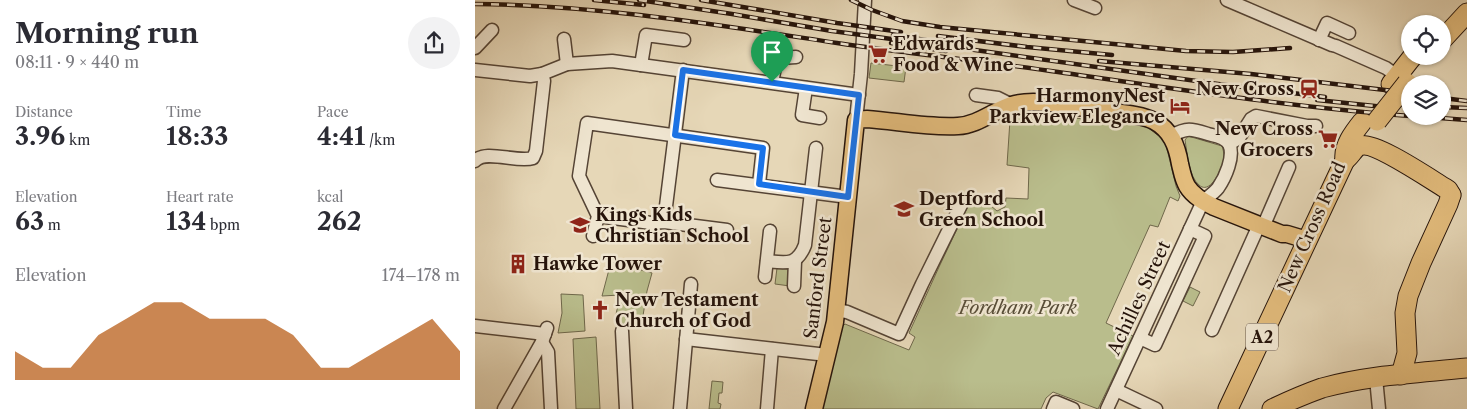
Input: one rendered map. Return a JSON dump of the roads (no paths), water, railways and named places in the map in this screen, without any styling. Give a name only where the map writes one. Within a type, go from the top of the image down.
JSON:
[{"type":"highway","points":[[1450,15],[1464,0]]},
{"type":"highway","points":[[1451,31],[1467,13]]},
{"type":"highway","name":"New Cross Road","points":[[1232,405],[1345,160],[1344,153],[1351,138],[1370,122],[1408,65]]},
{"type":"highway","name":"New Cross Road","points":[[1399,80],[1417,65]]},
{"type":"highway","points":[[1370,122],[1373,127],[1372,135],[1375,143],[1381,150]]},
{"type":"highway","name":"A2","points":[[1345,160],[1360,145],[1369,146],[1381,150],[1459,196],[1448,204],[1408,296],[1405,312],[1407,353],[1401,375]]},
{"type":"highway","points":[[1273,409],[1323,388],[1377,378],[1467,368]]},
{"type":"main road","points":[[856,120],[867,119],[959,126],[971,124],[1012,105],[1023,102],[1139,116],[1153,120],[1163,126],[1171,136],[1176,146],[1182,176],[1191,191],[1203,201],[1282,234],[1285,240],[1304,247]]},
{"type":"main road","name":"Sanford Street","points":[[814,409],[835,326],[842,311],[848,197],[856,120]]},
{"type":"street","points":[[856,120],[865,0]]},
{"type":"street","points":[[1074,0],[1095,8]]},
{"type":"street","points":[[1227,0],[1386,68],[1399,80]]},
{"type":"street","points":[[1319,40],[1327,23],[1349,33]]},
{"type":"street","points":[[475,48],[492,30]]},
{"type":"street","points":[[641,65],[646,36],[685,40]]},
{"type":"street","points":[[564,39],[567,64]]},
{"type":"street","points":[[772,82],[779,58],[796,58]]},
{"type":"street","points":[[475,70],[530,76],[542,74],[567,64],[612,61],[859,95]]},
{"type":"street","points":[[664,222],[683,70]]},
{"type":"street","points":[[475,161],[483,156],[526,160],[533,158],[536,151],[544,81],[542,74]]},
{"type":"street","points":[[806,88],[802,115],[820,118]]},
{"type":"street","points":[[976,95],[998,98],[1012,105]]},
{"type":"street","points":[[1171,136],[1183,129],[1194,129],[1218,136],[1229,144],[1239,138],[1251,119],[1256,116],[1307,126],[1317,126]]},
{"type":"street","points":[[593,236],[598,216],[579,176],[587,123],[763,148],[759,184]]},
{"type":"street","name":"Achilles Street","points":[[1107,409],[1203,201],[1218,187],[1230,163],[1231,153],[1229,144]]},
{"type":"street","points":[[767,261],[787,263],[795,261],[802,254],[805,246],[815,148]]},
{"type":"street","points":[[1212,330],[1289,167]]},
{"type":"street","points":[[717,180],[848,197]]},
{"type":"street","points":[[842,311],[899,334],[963,201]]},
{"type":"street","points":[[598,216],[727,230]]},
{"type":"street","points":[[765,277],[770,231]]},
{"type":"street","points":[[794,286],[795,261]]},
{"type":"street","points":[[680,409],[691,284]]},
{"type":"street","points":[[475,326],[545,335]]},
{"type":"street","points":[[622,331],[626,409]]},
{"type":"street","points":[[504,409],[545,335]]},
{"type":"street","points":[[545,335],[549,352],[551,409]]},
{"type":"street","points":[[686,339],[827,355]]},
{"type":"street","points":[[767,409],[773,349]]},
{"type":"street","points":[[1377,378],[1379,409]]},
{"type":"street","points":[[1116,390],[1156,409]]},
{"type":"street","points":[[1053,409],[1056,402],[1073,409]]},
{"type":"railway","points":[[594,0],[644,5]]},
{"type":"railway","points":[[639,0],[899,40]]},
{"type":"railway","points":[[701,0],[901,32]]},
{"type":"railway","points":[[851,0],[902,21],[940,27],[1186,51],[1233,52],[1290,48]]},
{"type":"railway","points":[[475,4],[566,8],[657,17],[1234,97],[1401,115]]},
{"type":"railway","points":[[893,35],[945,43]]},
{"type":"railway","points":[[938,36],[1112,55]]},
{"type":"railway","points":[[891,43],[946,51]]},
{"type":"railway","points":[[939,45],[1325,97]]},
{"type":"railway","points":[[1099,61],[1251,74],[1401,92]]},
{"type":"railway","points":[[1451,99],[1467,101]]},
{"type":"railway","points":[[1317,100],[1394,108]]},
{"type":"railway","points":[[1388,103],[1401,104]]},
{"type":"railway","points":[[1451,107],[1467,108]]},
{"type":"railway","points":[[1451,119],[1467,120]]},
{"type":"place","name":"Edwards Food & Wine","points":[[878,54]]},
{"type":"place","name":"New Cross","points":[[1309,89]]},
{"type":"place","name":"HarmonyNest Parkview Elegance","points":[[1180,106]]},
{"type":"place","name":"New Cross Grocers","points":[[1328,139]]},
{"type":"place","name":"Deptford Green School","points":[[904,209]]},
{"type":"place","name":"Kings Kids Christian School","points":[[580,225]]},
{"type":"place","name":"Hawke Tower","points":[[518,264]]},
{"type":"place","name":"New Testament Church of God","points":[[600,310]]},
{"type":"park label","name":"Fordham Park","points":[[1018,308]]}]
